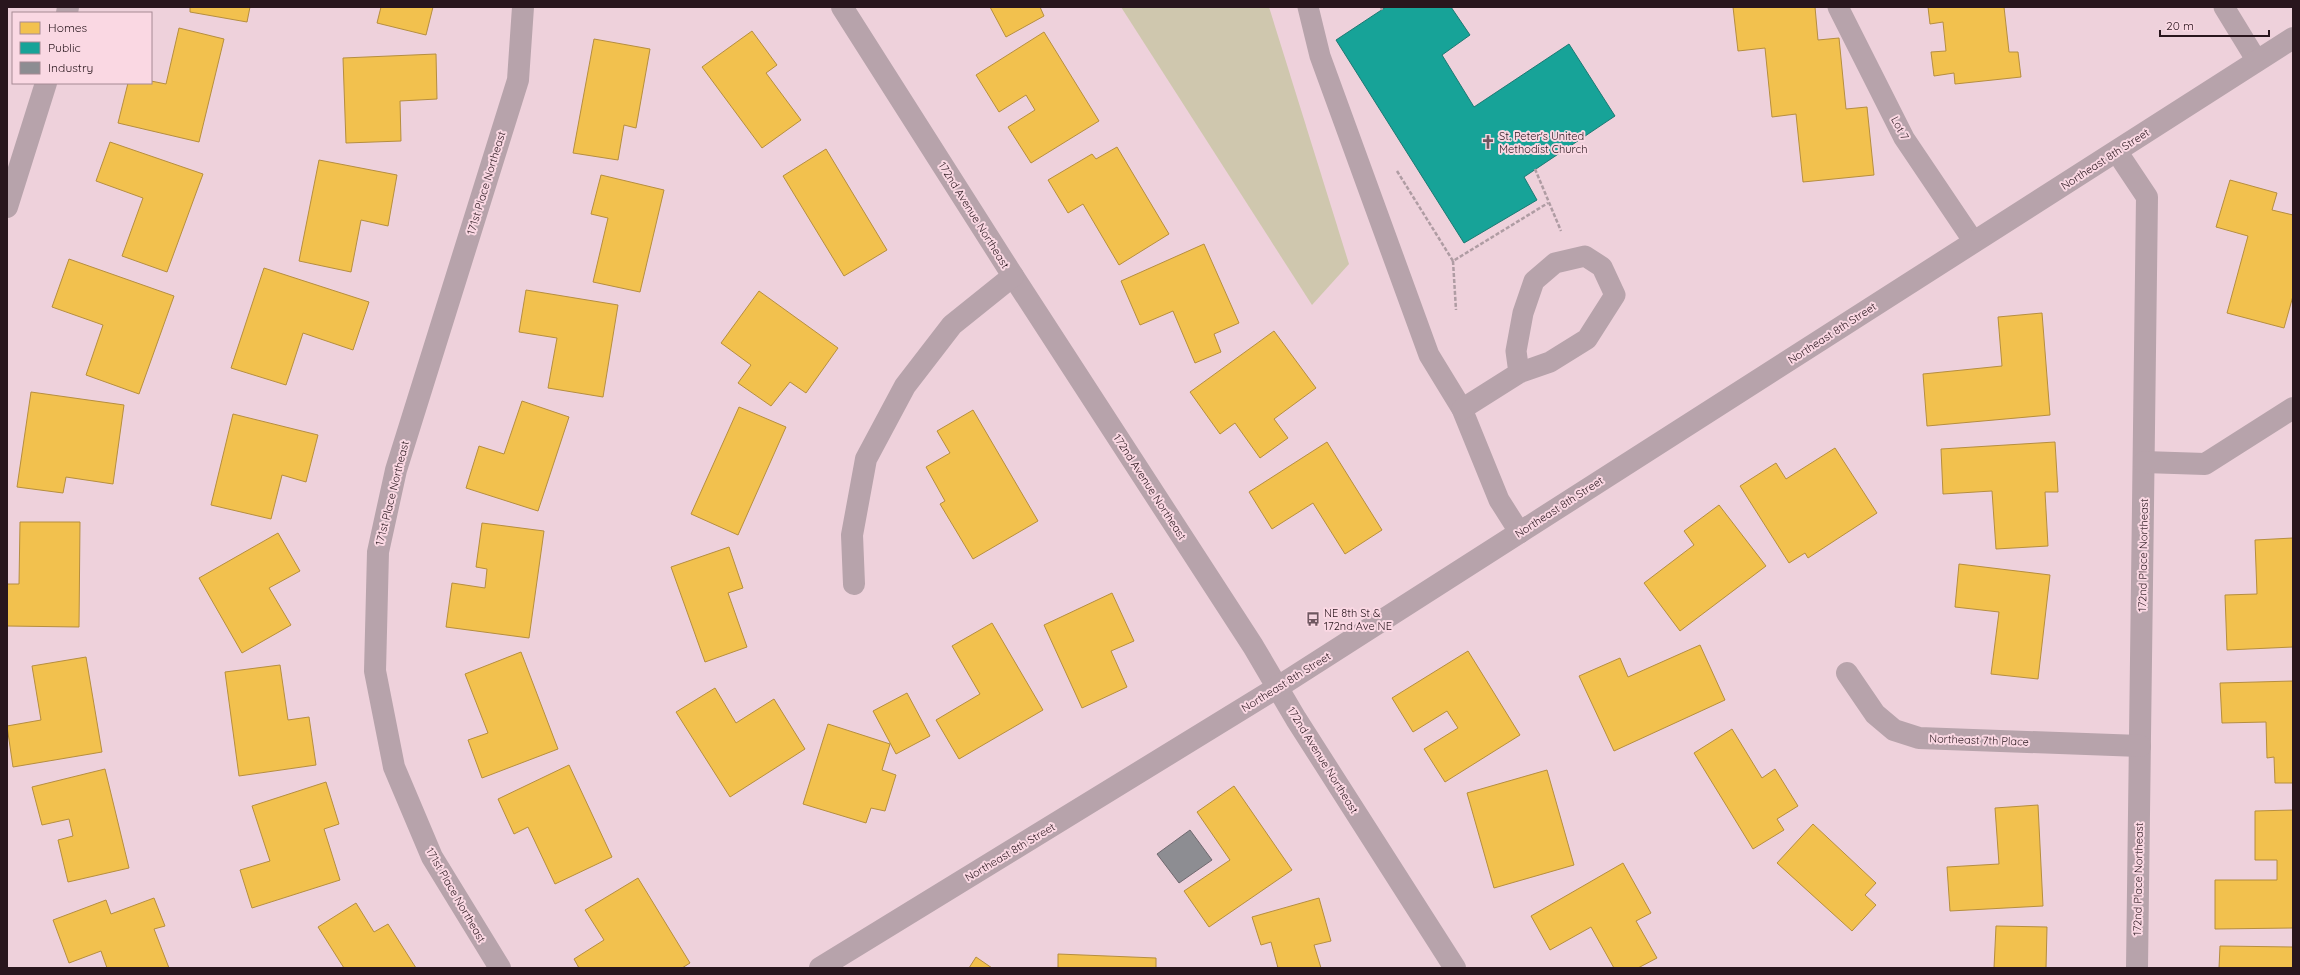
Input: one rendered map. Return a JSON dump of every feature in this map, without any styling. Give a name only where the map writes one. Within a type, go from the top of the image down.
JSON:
[{"type":"street","name":"171st Place Northeast","points":[[500,968],[432,857],[394,767],[375,671],[377,568],[378,552],[396,470],[518,80],[523,7]]},
{"type":"street","name":"172nd Avenue Northeast","points":[[842,7],[1013,276],[1278,687],[1455,968]]},
{"type":"street","name":"Northeast 8th Street","points":[[820,968],[1278,687],[2117,152],[2293,38]]},
{"type":"street","points":[[7,207],[46,84]]},
{"type":"street","name":"172nd Place Northeast","points":[[2117,152],[2147,197],[2137,968]]},
{"type":"street","points":[[854,584],[852,536],[866,459],[905,386],[952,325],[1013,276]]},
{"type":"street","points":[[2144,462],[2205,464],[2293,408]]},
{"type":"street","name":"Northeast 7th Place","points":[[1847,673],[1875,714],[1894,730],[1919,738],[2140,746]]},
{"type":"lane","points":[[1308,7],[1320,56],[1429,354],[1462,409],[1499,500],[1520,533]]},
{"type":"lane","name":"Lot 7","points":[[1838,7],[1904,138],[1974,242]]},
{"type":"lane","points":[[2224,7],[2258,61]]},
{"type":"lane","points":[[1462,409],[1519,373],[1550,362],[1587,339],[1615,295],[1602,267],[1584,256],[1555,263],[1534,281],[1523,313],[1516,351],[1519,373]]},
{"type":"path","points":[[1534,169],[1548,203],[1576,258]]},
{"type":"path","points":[[1397,171],[1453,261],[1456,310]]},
{"type":"path","points":[[1453,261],[1548,203]]},
{"type":"shaded area","points":[[1121,7],[1269,7],[1349,264],[1312,305]]},
{"type":"building: Homes","points":[[190,7],[250,7],[247,22],[190,12]]},
{"type":"building: Homes","points":[[381,7],[433,7],[426,35],[377,23]]},
{"type":"building: Homes","points":[[990,7],[1040,7],[1044,16],[1006,37]]},
{"type":"building: Homes","points":[[1733,7],[1815,7],[1818,40],[1839,38],[1846,109],[1867,107],[1874,175],[1803,182],[1796,114],[1772,117],[1765,48],[1738,51]]},
{"type":"building: Homes","points":[[1928,7],[2004,7],[2009,52],[2018,52],[2021,77],[1955,84],[1954,73],[1934,76],[1931,52],[1946,51],[1943,22],[1930,24]]},
{"type":"building: Homes","points":[[179,28],[224,39],[199,142],[118,123],[128,84],[152,84],[152,81],[166,84]]},
{"type":"building: Homes","points":[[752,31],[777,65],[766,73],[801,120],[762,148],[702,67]]},
{"type":"building: Homes","points":[[1044,32],[1099,121],[1031,163],[1008,127],[1035,110],[1026,95],[999,112],[976,75]]},
{"type":"building: Homes","points":[[594,39],[650,49],[636,128],[624,125],[618,160],[573,153]]},
{"type":"building: Homes","points":[[436,54],[437,99],[400,101],[401,141],[346,143],[343,58]]},
{"type":"building: Homes","points":[[110,142],[203,174],[167,272],[122,256],[143,198],[96,181]]},
{"type":"building: Homes","points":[[1117,147],[1169,234],[1119,265],[1083,204],[1068,213],[1048,180],[1092,154],[1096,159]]},
{"type":"building: Homes","points":[[826,149],[887,250],[844,276],[783,176]]},
{"type":"building: Homes","points":[[319,160],[397,175],[388,226],[361,220],[351,272],[299,261]]},
{"type":"building: Homes","points":[[601,175],[664,190],[640,292],[593,282],[608,218],[591,214]]},
{"type":"building: Homes","points":[[2230,180],[2277,193],[2272,210],[2293,215],[2293,296],[2284,328],[2227,313],[2248,236],[2216,227]]},
{"type":"building: Homes","points":[[1204,244],[1239,323],[1214,334],[1221,352],[1195,363],[1173,311],[1140,325],[1121,281]]},
{"type":"building: Homes","points":[[69,259],[174,296],[139,394],[86,375],[103,325],[52,307]]},
{"type":"building: Homes","points":[[264,268],[369,302],[353,350],[303,333],[286,385],[231,368]]},
{"type":"building: Homes","points":[[526,290],[618,305],[603,397],[548,388],[557,338],[519,332]]},
{"type":"building: Homes","points":[[759,291],[838,348],[806,393],[790,382],[771,406],[738,383],[751,365],[721,343]]},
{"type":"building: Homes","points":[[2042,313],[2050,415],[1927,426],[1923,374],[2002,366],[1998,317]]},
{"type":"building: Homes","points":[[1274,331],[1316,388],[1274,419],[1288,438],[1260,458],[1235,423],[1220,434],[1190,392]]},
{"type":"building: Homes","points":[[31,392],[124,405],[113,484],[66,477],[63,493],[17,487]]},
{"type":"building: Homes","points":[[522,401],[569,417],[538,511],[466,488],[479,446],[504,454]]},
{"type":"building: Homes","points":[[739,407],[786,427],[738,535],[691,514]]},
{"type":"building: Homes","points":[[973,410],[1038,521],[973,559],[940,504],[945,501],[926,467],[950,453],[937,431]]},
{"type":"building: Homes","points":[[233,414],[318,435],[306,482],[282,475],[271,519],[211,505]]},
{"type":"building: Homes","points":[[1327,442],[1382,530],[1345,554],[1313,503],[1272,529],[1249,492]]},
{"type":"building: Homes","points":[[2055,442],[2058,492],[2045,492],[2048,546],[1996,549],[1992,491],[1943,494],[1941,449]]},
{"type":"building: Homes","points":[[1835,448],[1877,513],[1808,558],[1805,553],[1789,563],[1740,486],[1776,463],[1786,479]]},
{"type":"building: Homes","points":[[1719,505],[1766,566],[1680,631],[1644,583],[1694,545],[1684,531]]},
{"type":"building: Homes","points":[[20,522],[80,522],[79,627],[7,626],[7,584],[19,584]]},
{"type":"building: Homes","points":[[482,523],[544,531],[529,638],[446,627],[452,583],[485,588],[487,569],[476,567]]},
{"type":"building: Homes","points":[[278,533],[300,571],[269,588],[291,625],[242,653],[199,578]]},
{"type":"building: Homes","points":[[2293,538],[2293,647],[2227,650],[2225,595],[2257,594],[2255,540]]},
{"type":"building: Homes","points":[[729,547],[743,588],[728,593],[747,647],[705,662],[671,567]]},
{"type":"building: Homes","points":[[1959,564],[2050,575],[2038,679],[1991,674],[1999,612],[1955,607]]},
{"type":"building: Homes","points":[[1112,593],[1134,641],[1111,651],[1127,687],[1082,708],[1044,625]]},
{"type":"building: Homes","points":[[992,623],[1043,710],[959,759],[936,720],[980,694],[952,646]]},
{"type":"building: Homes","points":[[1700,645],[1725,700],[1614,751],[1579,676],[1620,658],[1628,677]]},
{"type":"building: Homes","points":[[1468,651],[1520,735],[1445,782],[1424,749],[1458,728],[1447,711],[1413,732],[1392,698]]},
{"type":"building: Homes","points":[[521,652],[558,749],[482,778],[468,740],[488,733],[465,674]]},
{"type":"building: Homes","points":[[86,657],[102,752],[13,767],[7,726],[41,720],[32,666]]},
{"type":"building: Homes","points":[[280,665],[288,720],[309,717],[316,765],[239,776],[225,672]]},
{"type":"building: Homes","points":[[2293,681],[2293,783],[2275,783],[2274,757],[2267,758],[2266,722],[2222,723],[2220,683]]},
{"type":"building: Homes","points":[[715,688],[736,723],[774,699],[805,749],[730,797],[676,712]]},
{"type":"building: Homes","points":[[907,693],[930,736],[896,754],[873,711]]},
{"type":"building: Homes","points":[[828,724],[890,744],[882,770],[896,775],[885,811],[871,808],[866,823],[803,804]]},
{"type":"building: Homes","points":[[1732,729],[1762,778],[1775,769],[1798,806],[1777,819],[1784,830],[1753,849],[1694,753]]},
{"type":"building: Homes","points":[[569,765],[612,857],[555,884],[528,827],[514,834],[498,799]]},
{"type":"building: Homes","points":[[105,769],[129,868],[68,882],[58,840],[73,836],[69,819],[42,825],[32,787]]},
{"type":"building: Homes","points":[[1547,770],[1574,865],[1494,888],[1467,793]]},
{"type":"building: Homes","points":[[326,782],[339,824],[324,829],[340,880],[252,908],[240,870],[270,861],[252,806]]},
{"type":"building: Homes","points":[[1234,786],[1292,870],[1209,927],[1184,891],[1230,860],[1197,812]]},
{"type":"building: Homes","points":[[2038,805],[2043,906],[1950,911],[1947,867],[1999,864],[1995,808]]},
{"type":"building: Homes","points":[[2293,810],[2293,928],[2215,929],[2215,880],[2277,880],[2277,860],[2255,860],[2255,811]]},
{"type":"building: Homes","points":[[1813,824],[1876,883],[1865,895],[1876,905],[1852,931],[1777,863]]},
{"type":"building: Homes","points":[[1623,863],[1651,913],[1636,921],[1657,958],[1638,968],[1614,968],[1591,927],[1550,950],[1531,916]]},
{"type":"building: Homes","points":[[638,878],[690,963],[682,968],[579,968],[574,959],[604,940],[585,910]]},
{"type":"building: Homes","points":[[154,898],[165,926],[154,929],[169,968],[107,968],[101,951],[69,963],[53,920],[106,900],[111,914]]},
{"type":"building: Homes","points":[[1319,898],[1331,941],[1314,945],[1321,968],[1278,968],[1271,942],[1261,945],[1252,917]]},
{"type":"building: Homes","points":[[356,903],[374,932],[388,924],[416,968],[344,968],[318,927]]},
{"type":"building: Homes","points":[[1996,926],[2047,927],[2046,968],[1994,968]]},
{"type":"building: Homes","points":[[2220,946],[2293,947],[2293,968],[2219,968]]},
{"type":"building: Homes","points":[[1058,954],[1156,958],[1156,968],[1058,968]]},
{"type":"building: Homes","points":[[976,957],[992,968],[969,968]]},
{"type":"building: Public","name":"St. Peter's United Methodist Church","points":[[1386,7],[1451,7],[1470,35],[1442,55],[1474,107],[1569,44],[1615,116],[1524,177],[1537,200],[1464,243],[1336,40]]},
{"type":"building: Industry","points":[[1190,830],[1212,860],[1179,883],[1157,854]]},
{"type":"place","name":"St. Peter's United Methodist Church","points":[[1488,142]]},
{"type":"place","name":"NE 8th St & 172nd Ave NE","points":[[1313,619]]}]
